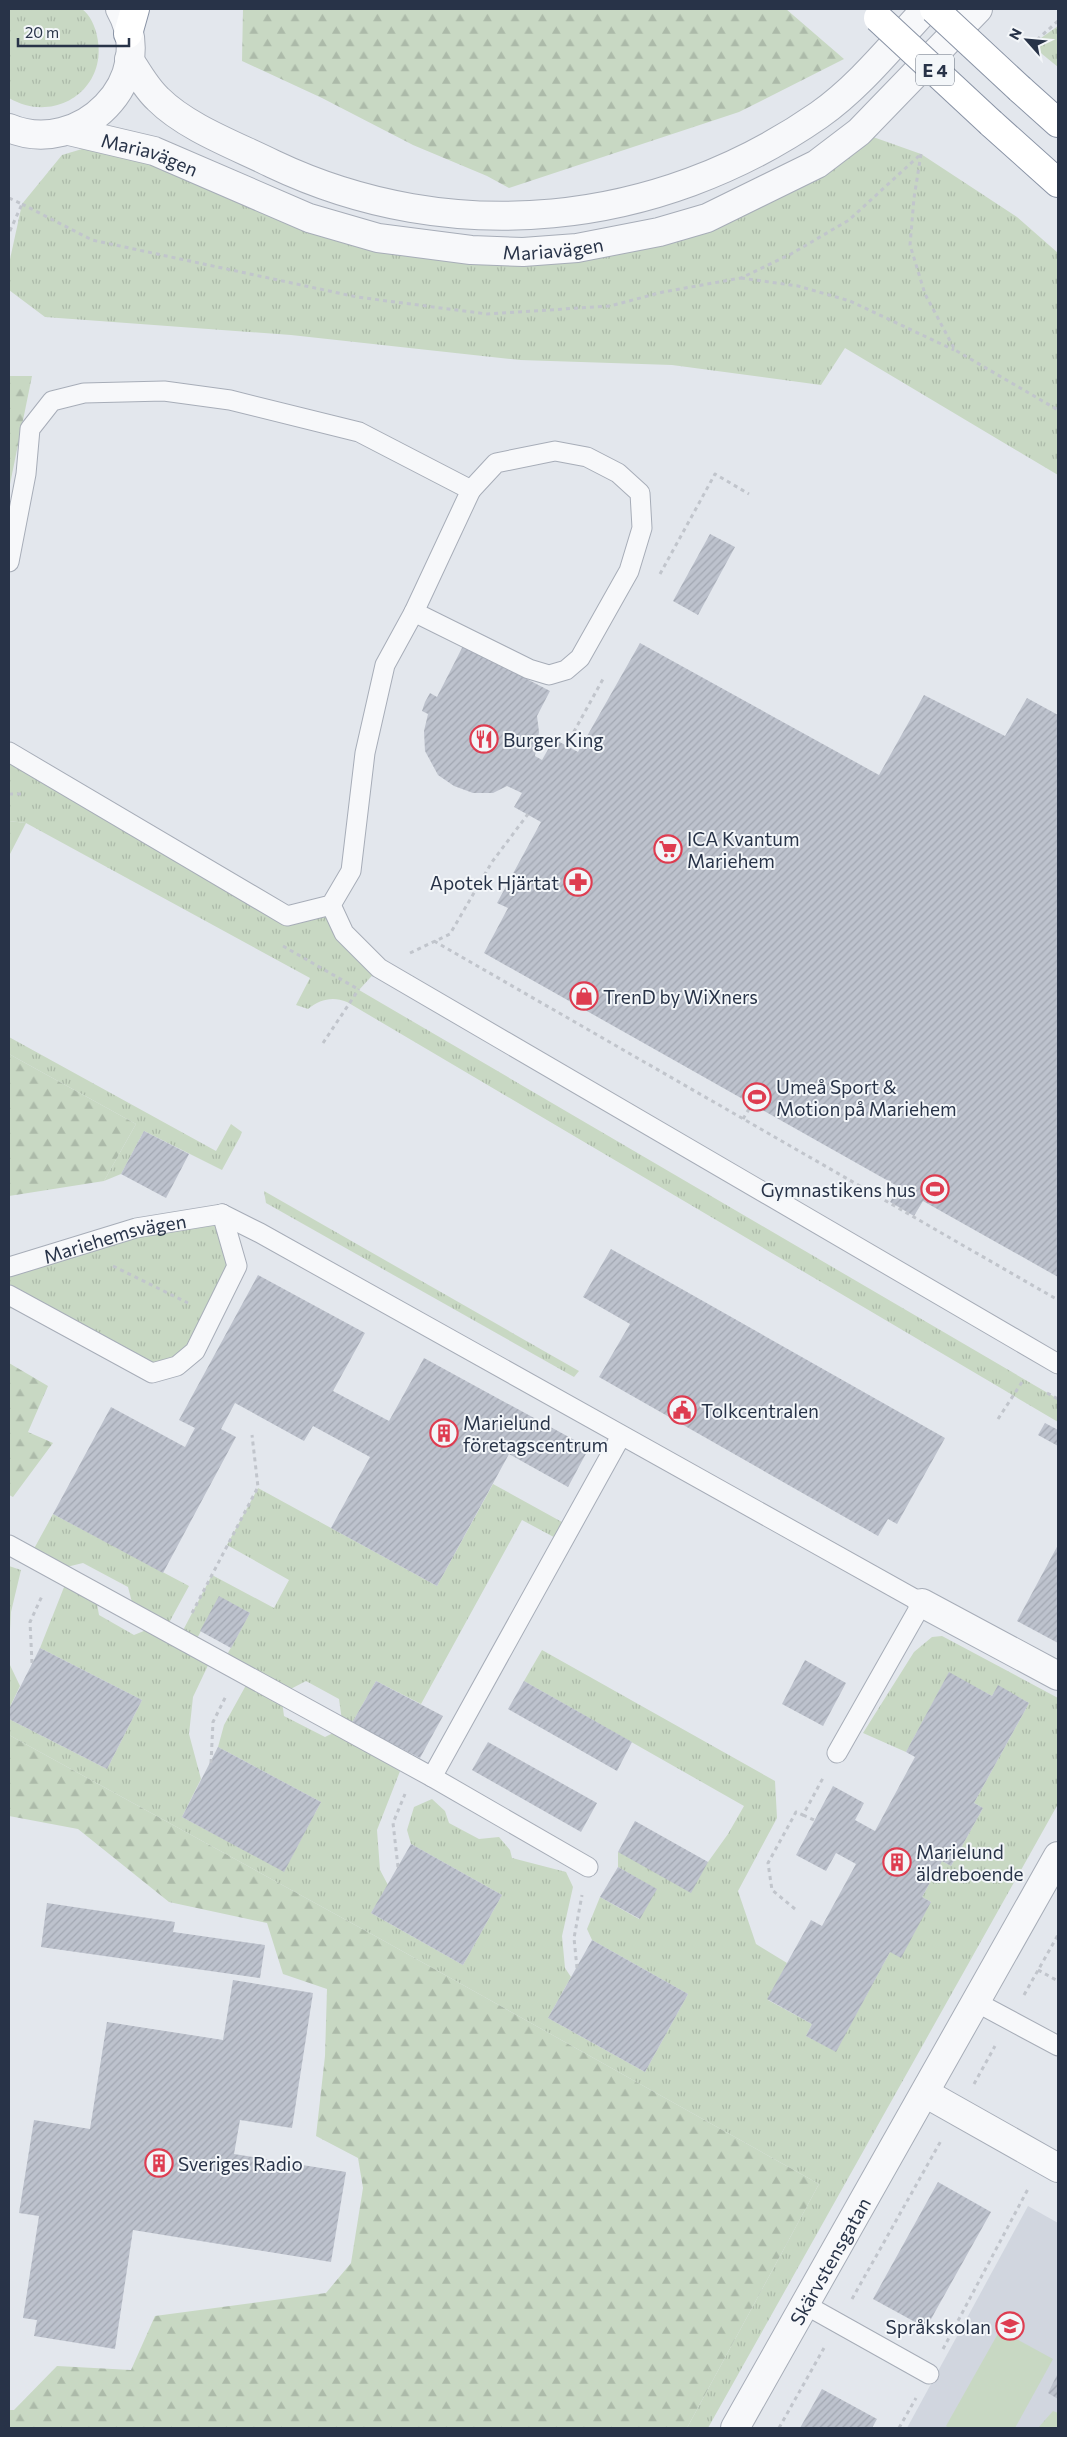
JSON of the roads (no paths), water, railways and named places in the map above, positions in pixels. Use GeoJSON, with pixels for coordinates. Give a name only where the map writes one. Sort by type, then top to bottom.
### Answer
{"type":"FeatureCollection","features":[{"type":"Feature","properties":{"kind":"highway","name":"E 4"},"geometry":{"type":"LineString","coordinates":[[934,9],[1058,123]]}},
{"type":"Feature","properties":{"kind":"highway","name":"E 4"},"geometry":{"type":"LineString","coordinates":[[873,13],[991,123],[1058,182]]}},
{"type":"Feature","properties":{"kind":"street","name":"Mariavägen"},"geometry":{"type":"LineString","coordinates":[[128,28],[148,89],[160,101],[178,114],[213,135],[300,176],[345,193],[414,209],[454,215],[526,216],[608,206],[656,194],[696,181],[735,164],[820,114],[863,77],[926,9]]}},
{"type":"Feature","properties":{"kind":"street","name":"Mariavägen"},"geometry":{"type":"LineString","coordinates":[[69,131],[154,151],[309,218],[378,238],[471,250],[524,252],[577,248],[659,232],[707,218],[818,164],[859,132],[978,9]]}},
{"type":"Feature","properties":{"kind":"street"},"geometry":{"type":"LineString","coordinates":[[13,136],[69,131],[88,122],[103,110],[115,95],[124,78],[128,28]]}},
{"type":"Feature","properties":{"kind":"street"},"geometry":{"type":"LineString","coordinates":[[922,1603],[1058,1676]]}},
{"type":"Feature","properties":{"kind":"street","name":"Skärvstensgatan"},"geometry":{"type":"LineString","coordinates":[[735,2428],[1058,1856]]}},
{"type":"Feature","properties":{"kind":"street"},"geometry":{"type":"LineString","coordinates":[[925,2092],[1058,2168]]}},
{"type":"Feature","properties":{"kind":"lane"},"geometry":{"type":"LineString","coordinates":[[9,562],[26,474],[30,429],[52,401],[84,393],[164,391],[230,400],[359,432],[472,490]]}},
{"type":"Feature","properties":{"kind":"lane"},"geometry":{"type":"LineString","coordinates":[[9,752],[287,916],[331,905],[351,870],[365,753],[385,665],[414,612],[472,490],[496,463],[555,451],[587,457],[618,473],[640,493],[642,528],[629,571],[580,658],[566,670],[550,675],[529,669],[414,612]]}},
{"type":"Feature","properties":{"kind":"lane"},"geometry":{"type":"LineString","coordinates":[[331,905],[344,933],[379,968],[1058,1364]]}},
{"type":"Feature","properties":{"kind":"lane"},"geometry":{"type":"LineString","coordinates":[[9,1296],[152,1373],[177,1366],[195,1351],[237,1266],[222,1214]]}},
{"type":"Feature","properties":{"kind":"lane"},"geometry":{"type":"LineString","coordinates":[[222,1214],[260,1233],[922,1603],[837,1753]]}},
{"type":"Feature","properties":{"kind":"lane","name":"Mariehemsvägen"},"geometry":{"type":"LineString","coordinates":[[9,1267],[76,1248],[136,1228],[222,1214]]}},
{"type":"Feature","properties":{"kind":"lane"},"geometry":{"type":"LineString","coordinates":[[432,1777],[621,1436]]}},
{"type":"Feature","properties":{"kind":"lane"},"geometry":{"type":"LineString","coordinates":[[9,1545],[432,1777],[588,1867]]}},
{"type":"Feature","properties":{"kind":"lane"},"geometry":{"type":"LineString","coordinates":[[976,2002],[1058,2046]]}},
{"type":"Feature","properties":{"kind":"lane"},"geometry":{"type":"LineString","coordinates":[[804,2304],[929,2374]]}},
{"type":"Feature","properties":{"kind":"place","name":"Burger King"},"geometry":{"type":"Point","coordinates":[484,739]}},
{"type":"Feature","properties":{"kind":"place","name":"ICA Kvantum Mariehem"},"geometry":{"type":"Point","coordinates":[668,849]}},
{"type":"Feature","properties":{"kind":"place","name":"Apotek Hjärtat"},"geometry":{"type":"Point","coordinates":[578,882]}},
{"type":"Feature","properties":{"kind":"place","name":"TrenD by WiXners"},"geometry":{"type":"Point","coordinates":[584,996]}},
{"type":"Feature","properties":{"kind":"place","name":"Umeå Sport & Motion på Mariehem"},"geometry":{"type":"Point","coordinates":[757,1097]}},
{"type":"Feature","properties":{"kind":"place","name":"Gymnastikens hus"},"geometry":{"type":"Point","coordinates":[935,1189]}},
{"type":"Feature","properties":{"kind":"place","name":"Tolkcentralen"},"geometry":{"type":"Point","coordinates":[682,1410]}},
{"type":"Feature","properties":{"kind":"place","name":"Marielund företagscentrum"},"geometry":{"type":"Point","coordinates":[444,1433]}},
{"type":"Feature","properties":{"kind":"place","name":"Marielund äldreboende"},"geometry":{"type":"Point","coordinates":[897,1862]}},
{"type":"Feature","properties":{"kind":"place","name":"Sveriges Radio"},"geometry":{"type":"Point","coordinates":[159,2163]}},
{"type":"Feature","properties":{"kind":"place","name":"Språkskolan"},"geometry":{"type":"Point","coordinates":[1010,2326]}}]}
